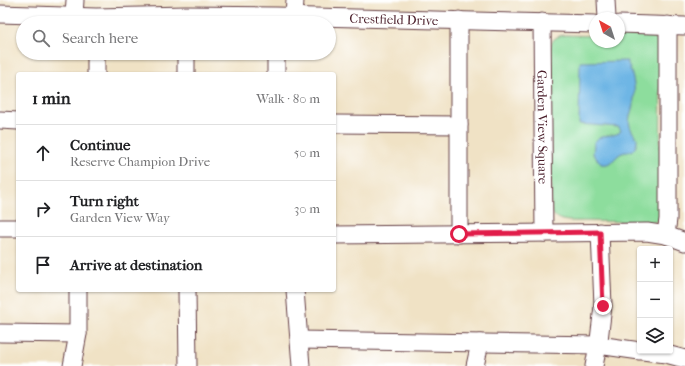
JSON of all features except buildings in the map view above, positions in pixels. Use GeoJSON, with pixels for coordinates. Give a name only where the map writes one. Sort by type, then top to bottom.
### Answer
{"type":"FeatureCollection","features":[{"type":"Feature","properties":{"kind":"street"},"geometry":{"type":"LineString","coordinates":[[606,0],[607,12]]}},
{"type":"Feature","properties":{"kind":"street","name":"Crestfield Drive"},"geometry":{"type":"LineString","coordinates":[[0,14],[75,8],[89,16]]}},
{"type":"Feature","properties":{"kind":"street","name":"Crestfield Drive"},"geometry":{"type":"LineString","coordinates":[[282,16],[294,8],[459,20],[589,24]]}},
{"type":"Feature","properties":{"kind":"street","name":"Crestfield Drive"},"geometry":{"type":"LineString","coordinates":[[147,16],[186,13],[225,16]]}},
{"type":"Feature","properties":{"kind":"street"},"geometry":{"type":"LineString","coordinates":[[459,20],[459,234]]}},
{"type":"Feature","properties":{"kind":"street","name":"Garden View Square"},"geometry":{"type":"LineString","coordinates":[[542,22],[544,233]]}},
{"type":"Feature","properties":{"kind":"street"},"geometry":{"type":"LineString","coordinates":[[625,24],[685,26]]}},
{"type":"Feature","properties":{"kind":"street"},"geometry":{"type":"LineString","coordinates":[[666,235],[668,219],[668,25]]}},
{"type":"Feature","properties":{"kind":"street"},"geometry":{"type":"LineString","coordinates":[[96,60],[96,72]]}},
{"type":"Feature","properties":{"kind":"street"},"geometry":{"type":"LineString","coordinates":[[186,60],[186,72]]}},
{"type":"Feature","properties":{"kind":"street"},"geometry":{"type":"LineString","coordinates":[[276,60],[276,72]]}},
{"type":"Feature","properties":{"kind":"street"},"geometry":{"type":"LineString","coordinates":[[0,120],[16,121]]}},
{"type":"Feature","properties":{"kind":"street"},"geometry":{"type":"LineString","coordinates":[[336,124],[459,126]]}},
{"type":"Feature","properties":{"kind":"street"},"geometry":{"type":"LineString","coordinates":[[0,228],[16,228]]}},
{"type":"Feature","properties":{"kind":"street"},"geometry":{"type":"LineString","coordinates":[[594,366],[603,306],[600,232]]}},
{"type":"Feature","properties":{"kind":"street"},"geometry":{"type":"LineString","coordinates":[[336,235],[647,232],[666,235],[685,242]]}},
{"type":"Feature","properties":{"kind":"street"},"geometry":{"type":"LineString","coordinates":[[72,366],[78,334],[78,292]]}},
{"type":"Feature","properties":{"kind":"street"},"geometry":{"type":"LineString","coordinates":[[188,292],[188,366]]}},
{"type":"Feature","properties":{"kind":"street"},"geometry":{"type":"LineString","coordinates":[[295,292],[301,366]]}},
{"type":"Feature","properties":{"kind":"street"},"geometry":{"type":"LineString","coordinates":[[0,333],[78,334]]}},
{"type":"Feature","properties":{"kind":"street"},"geometry":{"type":"LineString","coordinates":[[300,340],[598,345],[637,350]]}},
{"type":"Feature","properties":{"kind":"street"},"geometry":{"type":"LineString","coordinates":[[476,366],[480,343]]}},
{"type":"Feature","properties":{"kind":"street"},"geometry":{"type":"LineString","coordinates":[[666,354],[685,359]]}},
{"type":"Feature","properties":{"kind":"green space"},"geometry":{"type":"Polygon","coordinates":[[[643,35],[658,41],[661,46],[660,218],[656,222],[569,221],[558,219],[551,211],[550,48],[555,38],[559,36],[589,36],[589,48],[625,48],[625,36],[643,35]]]}},
{"type":"Feature","properties":{"kind":"water"},"geometry":{"type":"Polygon","coordinates":[[[627,61],[634,84],[634,99],[629,123],[637,138],[636,145],[633,150],[620,154],[610,163],[601,164],[593,154],[594,142],[602,137],[615,135],[621,131],[619,127],[579,124],[580,62],[627,61]]]}},
{"type":"Feature","properties":{"kind":"route"},"geometry":{"type":"LineString","coordinates":[[459,234],[600,232],[603,306]]}}]}
